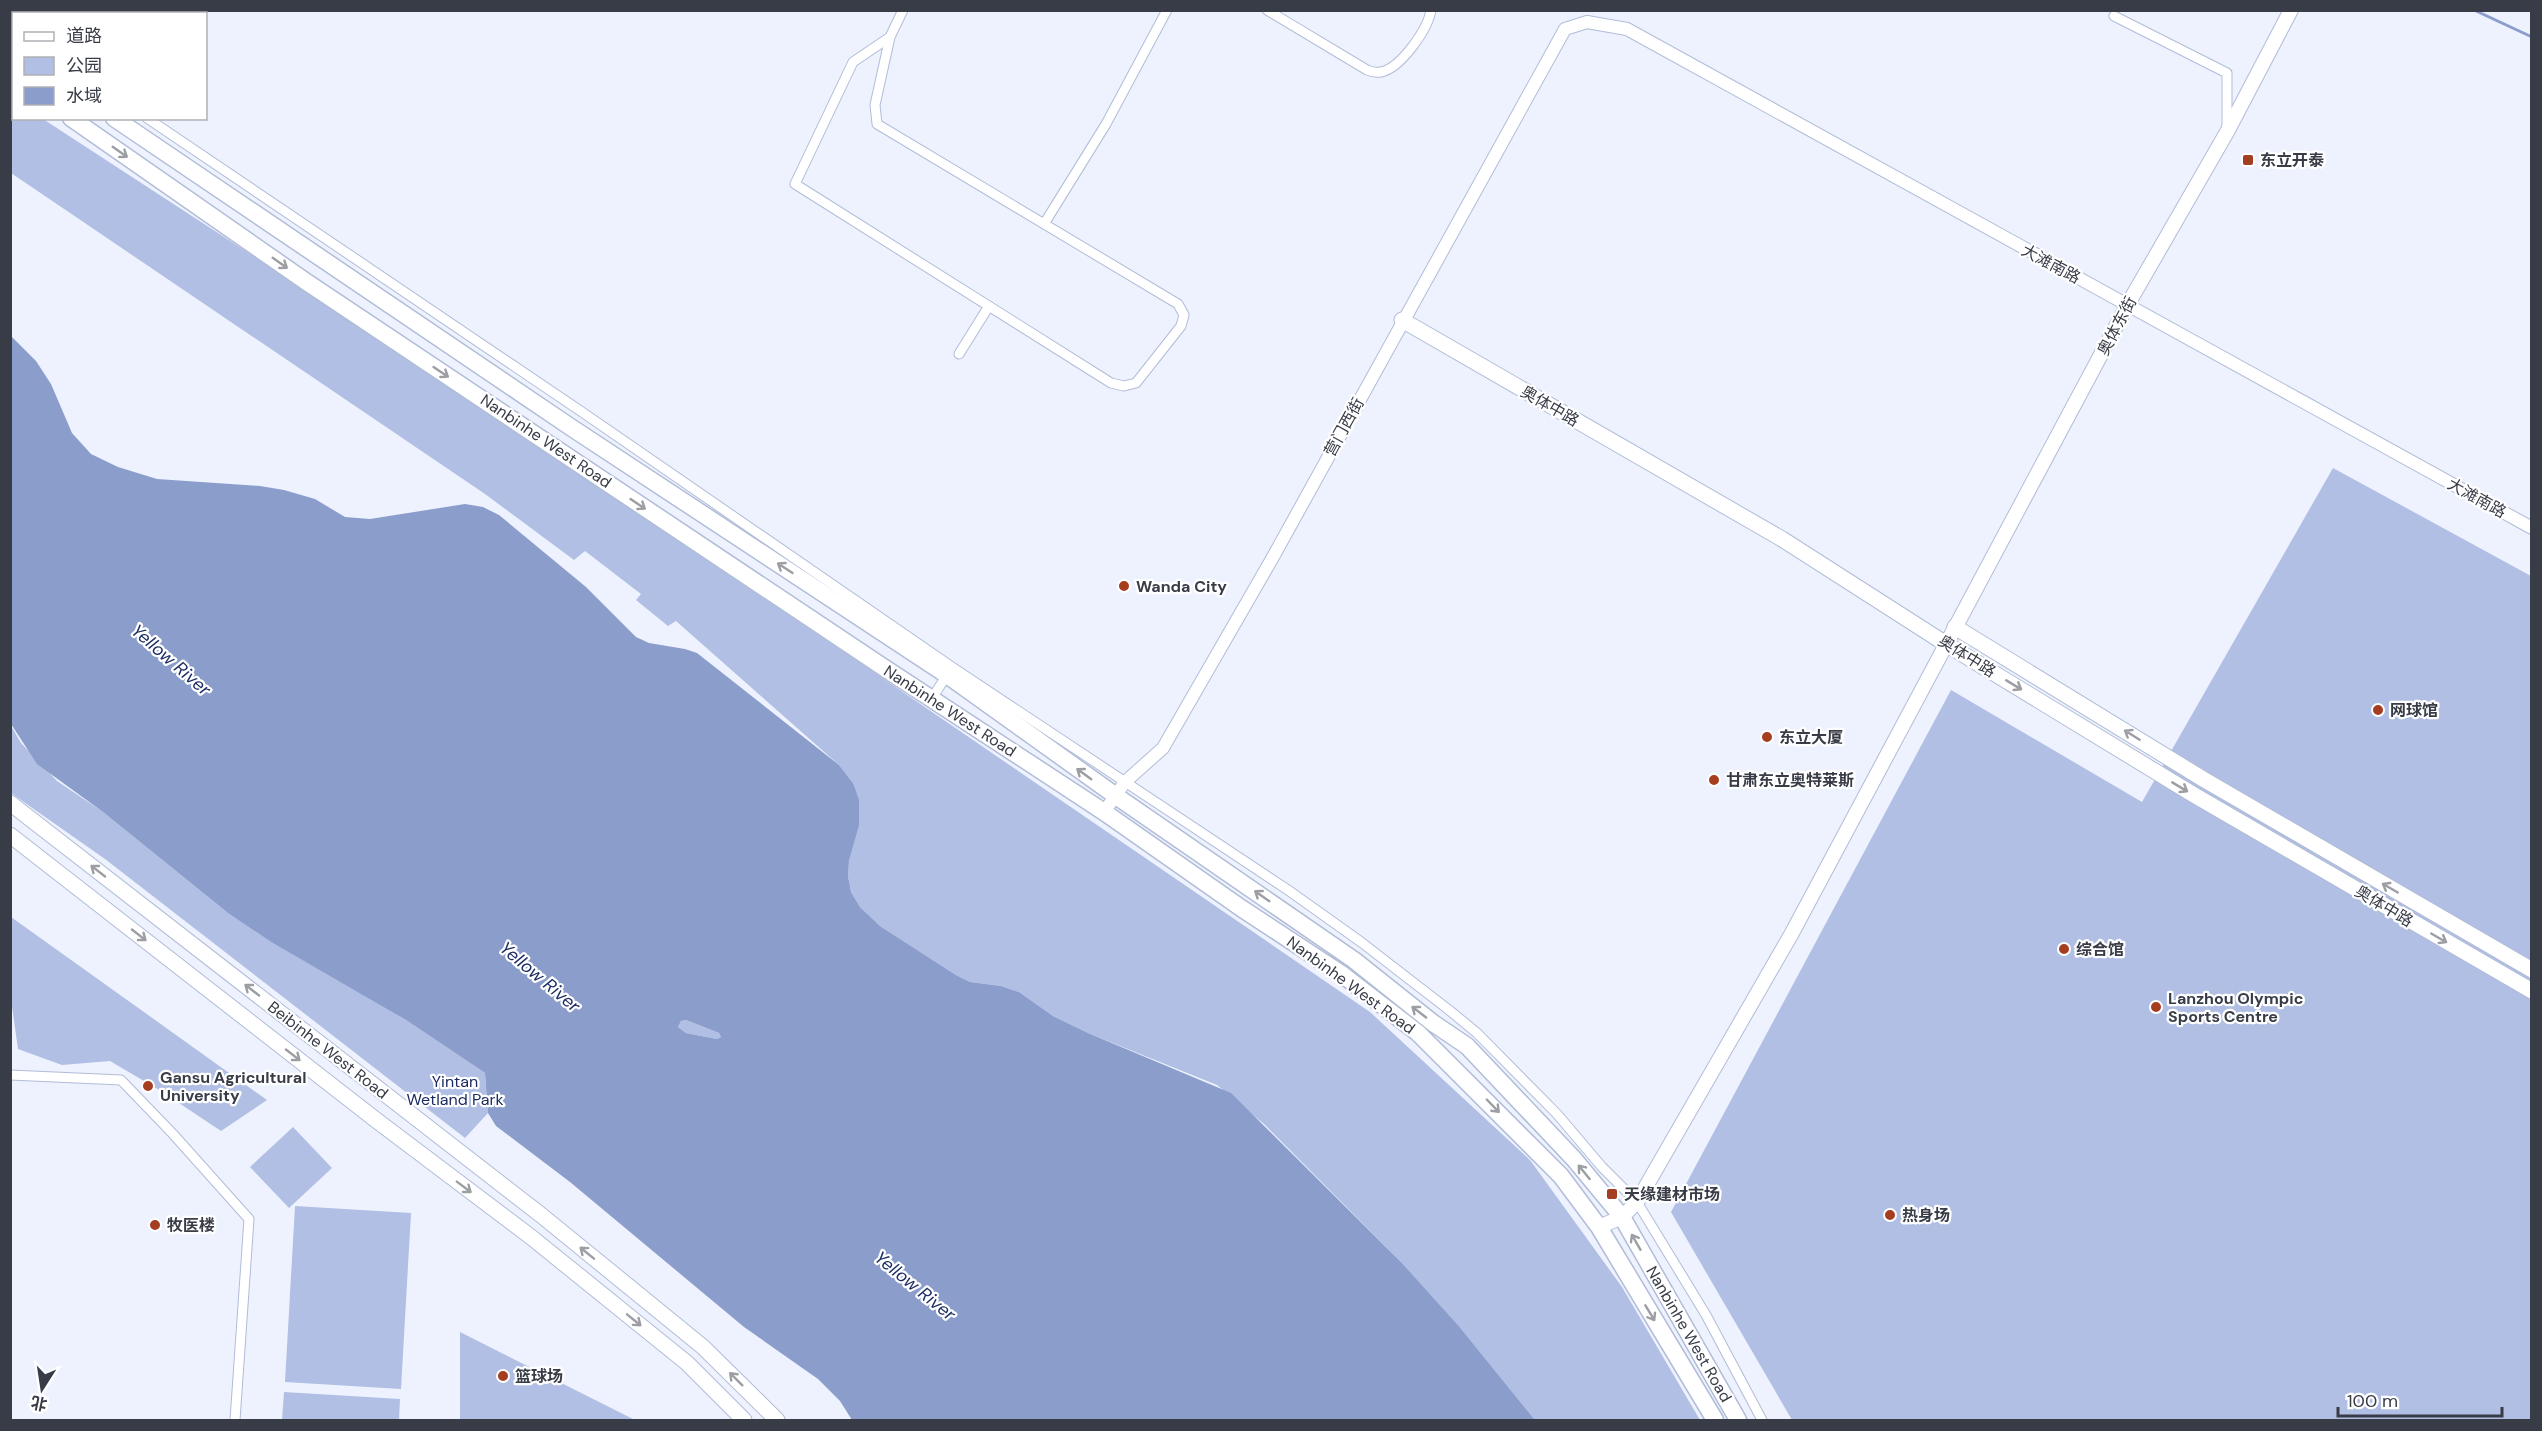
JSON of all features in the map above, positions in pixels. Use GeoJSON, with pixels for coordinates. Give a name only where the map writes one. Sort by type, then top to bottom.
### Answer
{"type":"FeatureCollection","features":[{"type":"Feature","properties":{"kind":"highway","name":"Nanbinhe West Road"},"geometry":{"type":"LineString","coordinates":[[74,120],[315,287],[1104,812],[1240,908],[1343,975],[1418,1033],[1561,1176],[1599,1227],[1715,1420]]}},
{"type":"Feature","properties":{"kind":"highway","name":"Nanbinhe West Road"},"geometry":{"type":"LineString","coordinates":[[117,120],[572,428],[950,671],[1120,789],[1354,960],[1433,1023],[1467,1046],[1574,1159],[1622,1217],[1738,1420]]}},
{"type":"Feature","properties":{"kind":"main road","name":"奥体东街"},"geometry":{"type":"LineString","coordinates":[[1599,1227],[1622,1217],[1638,1202],[1792,933],[2128,304],[2227,132],[2291,10]]}},
{"type":"Feature","properties":{"kind":"main road","name":"奥体中路"},"geometry":{"type":"LineString","coordinates":[[1402,320],[1782,539],[1946,644],[2194,795],[2532,992]]}},
{"type":"Feature","properties":{"kind":"main road","name":"奥体中路"},"geometry":{"type":"LineString","coordinates":[[1955,627],[2203,779],[2532,970]]}},
{"type":"Feature","properties":{"kind":"main road","name":"Beibinhe West Road"},"geometry":{"type":"LineString","coordinates":[[10,803],[541,1215],[703,1347],[777,1420]]}},
{"type":"Feature","properties":{"kind":"main road","name":"Beibinhe West Road"},"geometry":{"type":"LineString","coordinates":[[10,835],[430,1162],[531,1237],[687,1363],[744,1420]]}},
{"type":"Feature","properties":{"kind":"main road"},"geometry":{"type":"LineString","coordinates":[[430,1162],[447,1142]]}},
{"type":"Feature","properties":{"kind":"street"},"geometry":{"type":"LineString","coordinates":[[890,38],[853,62],[795,184],[1111,383],[1124,386],[1136,383],[1181,326],[1184,315],[1178,304],[877,124],[875,105],[890,38],[903,10]]}},
{"type":"Feature","properties":{"kind":"street"},"geometry":{"type":"LineString","coordinates":[[1044,224],[1106,124],[1167,10]]}},
{"type":"Feature","properties":{"kind":"street"},"geometry":{"type":"LineString","coordinates":[[1267,10],[1374,72],[1388,70],[1420,38],[1430,21],[1431,10]]}},
{"type":"Feature","properties":{"kind":"street"},"geometry":{"type":"LineString","coordinates":[[2114,16],[2227,73],[2227,132]]}},
{"type":"Feature","properties":{"kind":"street","name":"大滩南路"},"geometry":{"type":"LineString","coordinates":[[1566,29],[1587,22],[1627,29],[2532,528]]}},
{"type":"Feature","properties":{"kind":"street","name":"营门西街"},"geometry":{"type":"LineString","coordinates":[[1104,812],[1120,789],[1163,748],[1273,557],[1402,320],[1566,29]]}},
{"type":"Feature","properties":{"kind":"street","name":"Nanbinhe West Road"},"geometry":{"type":"LineString","coordinates":[[150,120],[582,412],[950,671]]}},
{"type":"Feature","properties":{"kind":"street"},"geometry":{"type":"LineString","coordinates":[[958,354],[989,306]]}},
{"type":"Feature","properties":{"kind":"street"},"geometry":{"type":"LineString","coordinates":[[932,698],[950,671]]}},
{"type":"Feature","properties":{"kind":"street","name":"Nanbinhe West Road"},"geometry":{"type":"LineString","coordinates":[[1120,789],[1325,916],[1477,1033],[1541,1098],[1602,1167],[1638,1202],[1706,1315],[1762,1420]]}},
{"type":"Feature","properties":{"kind":"street"},"geometry":{"type":"LineString","coordinates":[[10,1075],[121,1080],[249,1219],[235,1420]]}},
{"type":"Feature","properties":{"kind":"green space"},"geometry":{"type":"Polygon","coordinates":[[[10,98],[12,99],[12,120],[45,120],[525,433],[1370,1012],[1530,1160],[1622,1287],[1700,1420],[1535,1420],[1458,1325],[1402,1263],[1264,1124],[1217,1085],[1088,1033],[1053,1016],[1019,992],[1001,986],[970,982],[880,926],[860,907],[851,892],[848,876],[849,861],[859,826],[853,783],[839,765],[676,621],[668,626],[636,600],[641,594],[585,551],[574,560],[485,494],[11,173],[10,98]]]}},
{"type":"Feature","properties":{"kind":"green space","name":"Lanzhou Olympic Sports Centre"},"geometry":{"type":"Polygon","coordinates":[[[2333,468],[2531,576],[2531,1420],[1792,1420],[1671,1212],[1951,690],[2142,802],[2333,468]]]}},
{"type":"Feature","properties":{"kind":"green space","name":"Yintan Wetland Park"},"geometry":{"type":"Polygon","coordinates":[[[10,724],[21,743],[57,781],[103,812],[228,913],[406,1020],[485,1073],[488,1113],[465,1138],[105,859],[11,793],[10,724]]]}},
{"type":"Feature","properties":{"kind":"green space"},"geometry":{"type":"Polygon","coordinates":[[[10,917],[267,1100],[221,1131],[161,1091],[110,1061],[62,1065],[18,1049],[11,999],[10,917]]]}},
{"type":"Feature","properties":{"kind":"green space"},"geometry":{"type":"Polygon","coordinates":[[[686,1020],[719,1033],[721,1037],[717,1039],[686,1033],[678,1027],[681,1021],[686,1020]]]}},
{"type":"Feature","properties":{"kind":"green space"},"geometry":{"type":"Polygon","coordinates":[[[293,1127],[332,1168],[289,1208],[250,1167],[293,1127]]]}},
{"type":"Feature","properties":{"kind":"green space"},"geometry":{"type":"Polygon","coordinates":[[[295,1206],[411,1213],[401,1389],[285,1382],[295,1206]]]}},
{"type":"Feature","properties":{"kind":"green space","name":"篮球场"},"geometry":{"type":"Polygon","coordinates":[[[460,1332],[635,1420],[460,1420],[460,1332]]]}},
{"type":"Feature","properties":{"kind":"green space"},"geometry":{"type":"Polygon","coordinates":[[[284,1392],[400,1399],[399,1420],[282,1420],[284,1392]]]}},
{"type":"Feature","properties":{"kind":"water","name":"Yellow River"},"geometry":{"type":"Polygon","coordinates":[[[10,335],[36,361],[51,384],[72,433],[91,454],[118,467],[157,479],[260,486],[284,490],[315,499],[345,517],[370,519],[465,504],[483,507],[499,515],[586,587],[636,637],[649,643],[697,653],[839,765],[853,783],[859,800],[859,826],[849,861],[848,876],[851,892],[860,907],[880,926],[970,982],[1001,986],[1019,992],[1053,1016],[1088,1033],[1231,1093],[1402,1263],[1458,1325],[1535,1420],[852,1420],[840,1401],[818,1379],[744,1327],[570,1182],[496,1126],[488,1113],[485,1073],[406,1020],[273,943],[228,913],[103,812],[37,764],[11,724],[10,335]],[[686,1020],[681,1021],[678,1027],[686,1033],[717,1039],[721,1037],[719,1033],[686,1020]]]}},
{"type":"Feature","properties":{"kind":"waterway"},"geometry":{"type":"LineString","coordinates":[[2474,10],[2532,37]]}},
{"type":"Feature","properties":{"kind":"place","name":"东立开泰"},"geometry":{"type":"Point","coordinates":[2248,160]}},
{"type":"Feature","properties":{"kind":"place","name":"Wanda City"},"geometry":{"type":"Point","coordinates":[1124,586]}},
{"type":"Feature","properties":{"kind":"place","name":"网球馆"},"geometry":{"type":"Point","coordinates":[2378,710]}},
{"type":"Feature","properties":{"kind":"place","name":"东立大厦"},"geometry":{"type":"Point","coordinates":[1767,737]}},
{"type":"Feature","properties":{"kind":"place","name":"甘肃东立奥特莱斯"},"geometry":{"type":"Point","coordinates":[1714,780]}},
{"type":"Feature","properties":{"kind":"place","name":"综合馆"},"geometry":{"type":"Point","coordinates":[2064,949]}},
{"type":"Feature","properties":{"kind":"place","name":"Lanzhou Olympic Sports Centre"},"geometry":{"type":"Point","coordinates":[2156,1007]}},
{"type":"Feature","properties":{"kind":"place","name":"Gansu Agricultural University"},"geometry":{"type":"Point","coordinates":[148,1086]}},
{"type":"Feature","properties":{"kind":"place","name":"天缘建材市场"},"geometry":{"type":"Point","coordinates":[1612,1194]}},
{"type":"Feature","properties":{"kind":"place","name":"热身场"},"geometry":{"type":"Point","coordinates":[1890,1215]}},
{"type":"Feature","properties":{"kind":"place","name":"牧医楼"},"geometry":{"type":"Point","coordinates":[155,1225]}},
{"type":"Feature","properties":{"kind":"place","name":"篮球场"},"geometry":{"type":"Point","coordinates":[503,1376]}}]}
